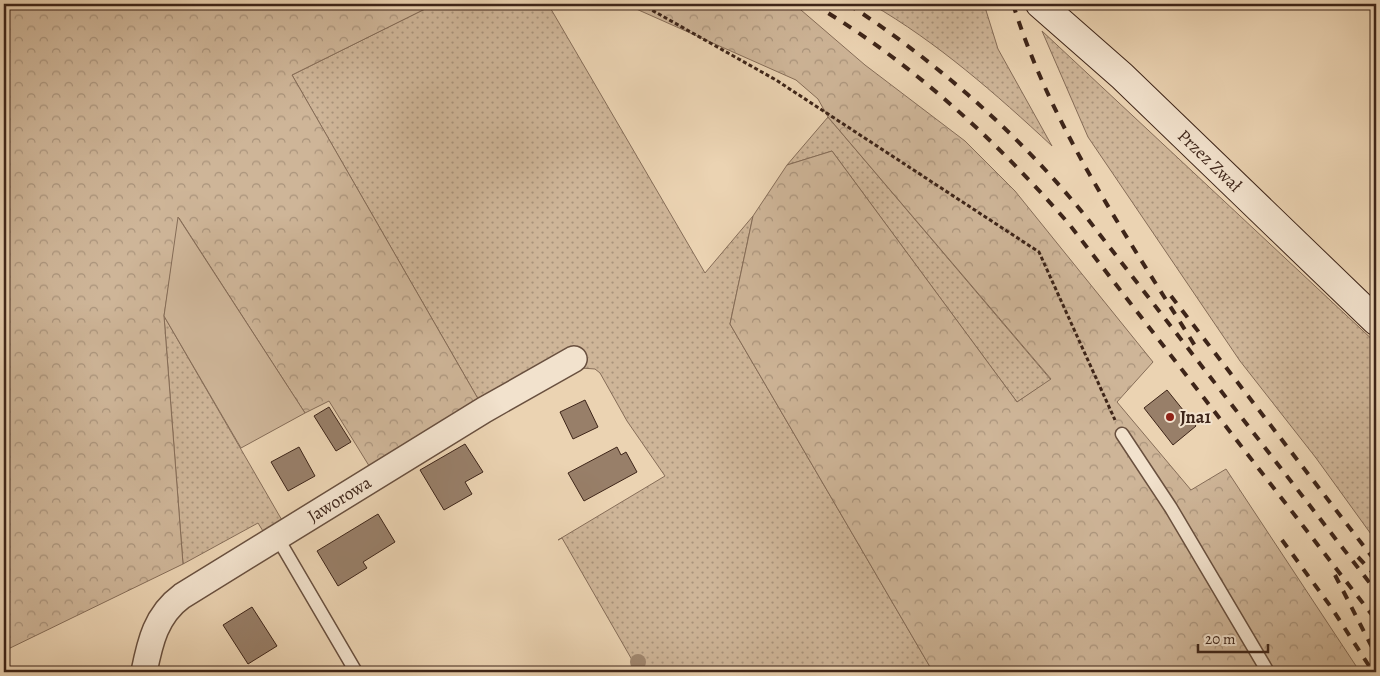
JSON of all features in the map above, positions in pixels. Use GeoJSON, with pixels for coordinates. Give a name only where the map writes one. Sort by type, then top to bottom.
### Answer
{"type":"FeatureCollection","features":[{"type":"Feature","properties":{"kind":"street","name":"Przez Zwał"},"geometry":{"type":"LineString","coordinates":[[1040,4],[1122,76],[1376,321]]}},
{"type":"Feature","properties":{"kind":"street","name":"Jaworowa"},"geometry":{"type":"LineString","coordinates":[[144,672],[155,629],[162,614],[170,605],[484,410],[574,359]]}},
{"type":"Feature","properties":{"kind":"lane"},"geometry":{"type":"LineString","coordinates":[[1122,434],[1171,508],[1268,672]]}},
{"type":"Feature","properties":{"kind":"lane"},"geometry":{"type":"LineString","coordinates":[[277,538],[356,672]]}},
{"type":"Feature","properties":{"kind":"path"},"geometry":{"type":"LineString","coordinates":[[641,4],[776,80],[1039,252],[1122,434]]}},
{"type":"Feature","properties":{"kind":"green space"},"geometry":{"type":"Polygon","coordinates":[[[4,4],[435,4],[292,75],[481,404],[371,469],[329,401],[305,413],[179,218],[164,316],[183,564],[4,651],[4,4]]]}},
{"type":"Feature","properties":{"kind":"green space"},"geometry":{"type":"Polygon","coordinates":[[[435,4],[548,4],[705,273],[753,216],[730,324],[933,672],[639,672],[562,538],[558,540],[665,476],[627,421],[600,373],[595,369],[581,368],[481,404],[292,75],[435,4]]]}},
{"type":"Feature","properties":{"kind":"green space"},"geometry":{"type":"Polygon","coordinates":[[[625,4],[794,4],[865,65],[965,141],[1015,191],[1153,362],[1117,402],[1191,490],[1226,469],[1360,672],[933,672],[730,324],[753,216],[787,165],[832,151],[1017,402],[1051,379],[828,117],[818,99],[796,80],[625,4]]]}},
{"type":"Feature","properties":{"kind":"green space"},"geometry":{"type":"Polygon","coordinates":[[[871,4],[984,4],[998,49],[1052,146],[943,52],[871,4]]]}},
{"type":"Feature","properties":{"kind":"green space"},"geometry":{"type":"Polygon","coordinates":[[[1042,31],[1376,343],[1376,541],[1316,458],[1240,361],[1088,137],[1042,31]]]}},
{"type":"Feature","properties":{"kind":"green space"},"geometry":{"type":"Polygon","coordinates":[[[828,117],[1051,380],[1017,402],[832,151],[787,165],[828,117]]]}},
{"type":"Feature","properties":{"kind":"green space"},"geometry":{"type":"Polygon","coordinates":[[[178,217],[305,413],[241,448],[164,316],[178,217]]]}},
{"type":"Feature","properties":{"kind":"green space"},"geometry":{"type":"Polygon","coordinates":[[[164,316],[283,522],[266,536],[258,523],[183,564],[164,316]]]}},
{"type":"Feature","properties":{"kind":"building","name":"Jna1"},"geometry":{"type":"Polygon","coordinates":[[[1167,390],[1196,426],[1173,445],[1144,408],[1167,390]]]}},
{"type":"Feature","properties":{"kind":"building"},"geometry":{"type":"Polygon","coordinates":[[[585,400],[598,427],[573,439],[560,412],[585,400]]]}},
{"type":"Feature","properties":{"kind":"building"},"geometry":{"type":"Polygon","coordinates":[[[329,407],[351,442],[336,451],[314,416],[329,407]]]}},
{"type":"Feature","properties":{"kind":"building"},"geometry":{"type":"Polygon","coordinates":[[[465,444],[483,472],[465,482],[472,494],[444,510],[420,470],[465,444]]]}},
{"type":"Feature","properties":{"kind":"building"},"geometry":{"type":"Polygon","coordinates":[[[299,447],[315,476],[288,491],[271,462],[299,447]]]}},
{"type":"Feature","properties":{"kind":"building"},"geometry":{"type":"Polygon","coordinates":[[[617,447],[621,455],[626,452],[637,472],[584,501],[568,473],[617,447]]]}},
{"type":"Feature","properties":{"kind":"building"},"geometry":{"type":"Polygon","coordinates":[[[378,514],[395,542],[363,562],[367,568],[338,586],[317,551],[378,514]]]}},
{"type":"Feature","properties":{"kind":"building"},"geometry":{"type":"Polygon","coordinates":[[[252,607],[277,646],[248,664],[223,625],[252,607]]]}},
{"type":"Feature","properties":{"kind":"railway"},"geometry":{"type":"LineString","coordinates":[[813,4],[884,50],[917,76],[981,132],[1041,192],[1069,224],[1376,620]]}},
{"type":"Feature","properties":{"kind":"railway"},"geometry":{"type":"LineString","coordinates":[[848,4],[945,75],[1005,129],[1061,187],[1376,591]]}},
{"type":"Feature","properties":{"kind":"railway"},"geometry":{"type":"LineString","coordinates":[[1013,4],[1029,50],[1048,95],[1070,139],[1119,224],[1197,349]]}},
{"type":"Feature","properties":{"kind":"railway"},"geometry":{"type":"LineString","coordinates":[[1171,296],[1376,562]]}},
{"type":"Feature","properties":{"kind":"railway"},"geometry":{"type":"LineString","coordinates":[[1282,540],[1331,607],[1373,672]]}},
{"type":"Feature","properties":{"kind":"railway"},"geometry":{"type":"LineString","coordinates":[[1358,557],[1376,576]]}},
{"type":"Feature","properties":{"kind":"railway"},"geometry":{"type":"LineString","coordinates":[[1335,575],[1376,655]]}},
{"type":"Feature","properties":{"kind":"place","name":"Jna1"},"geometry":{"type":"Point","coordinates":[1170,417]}}]}
